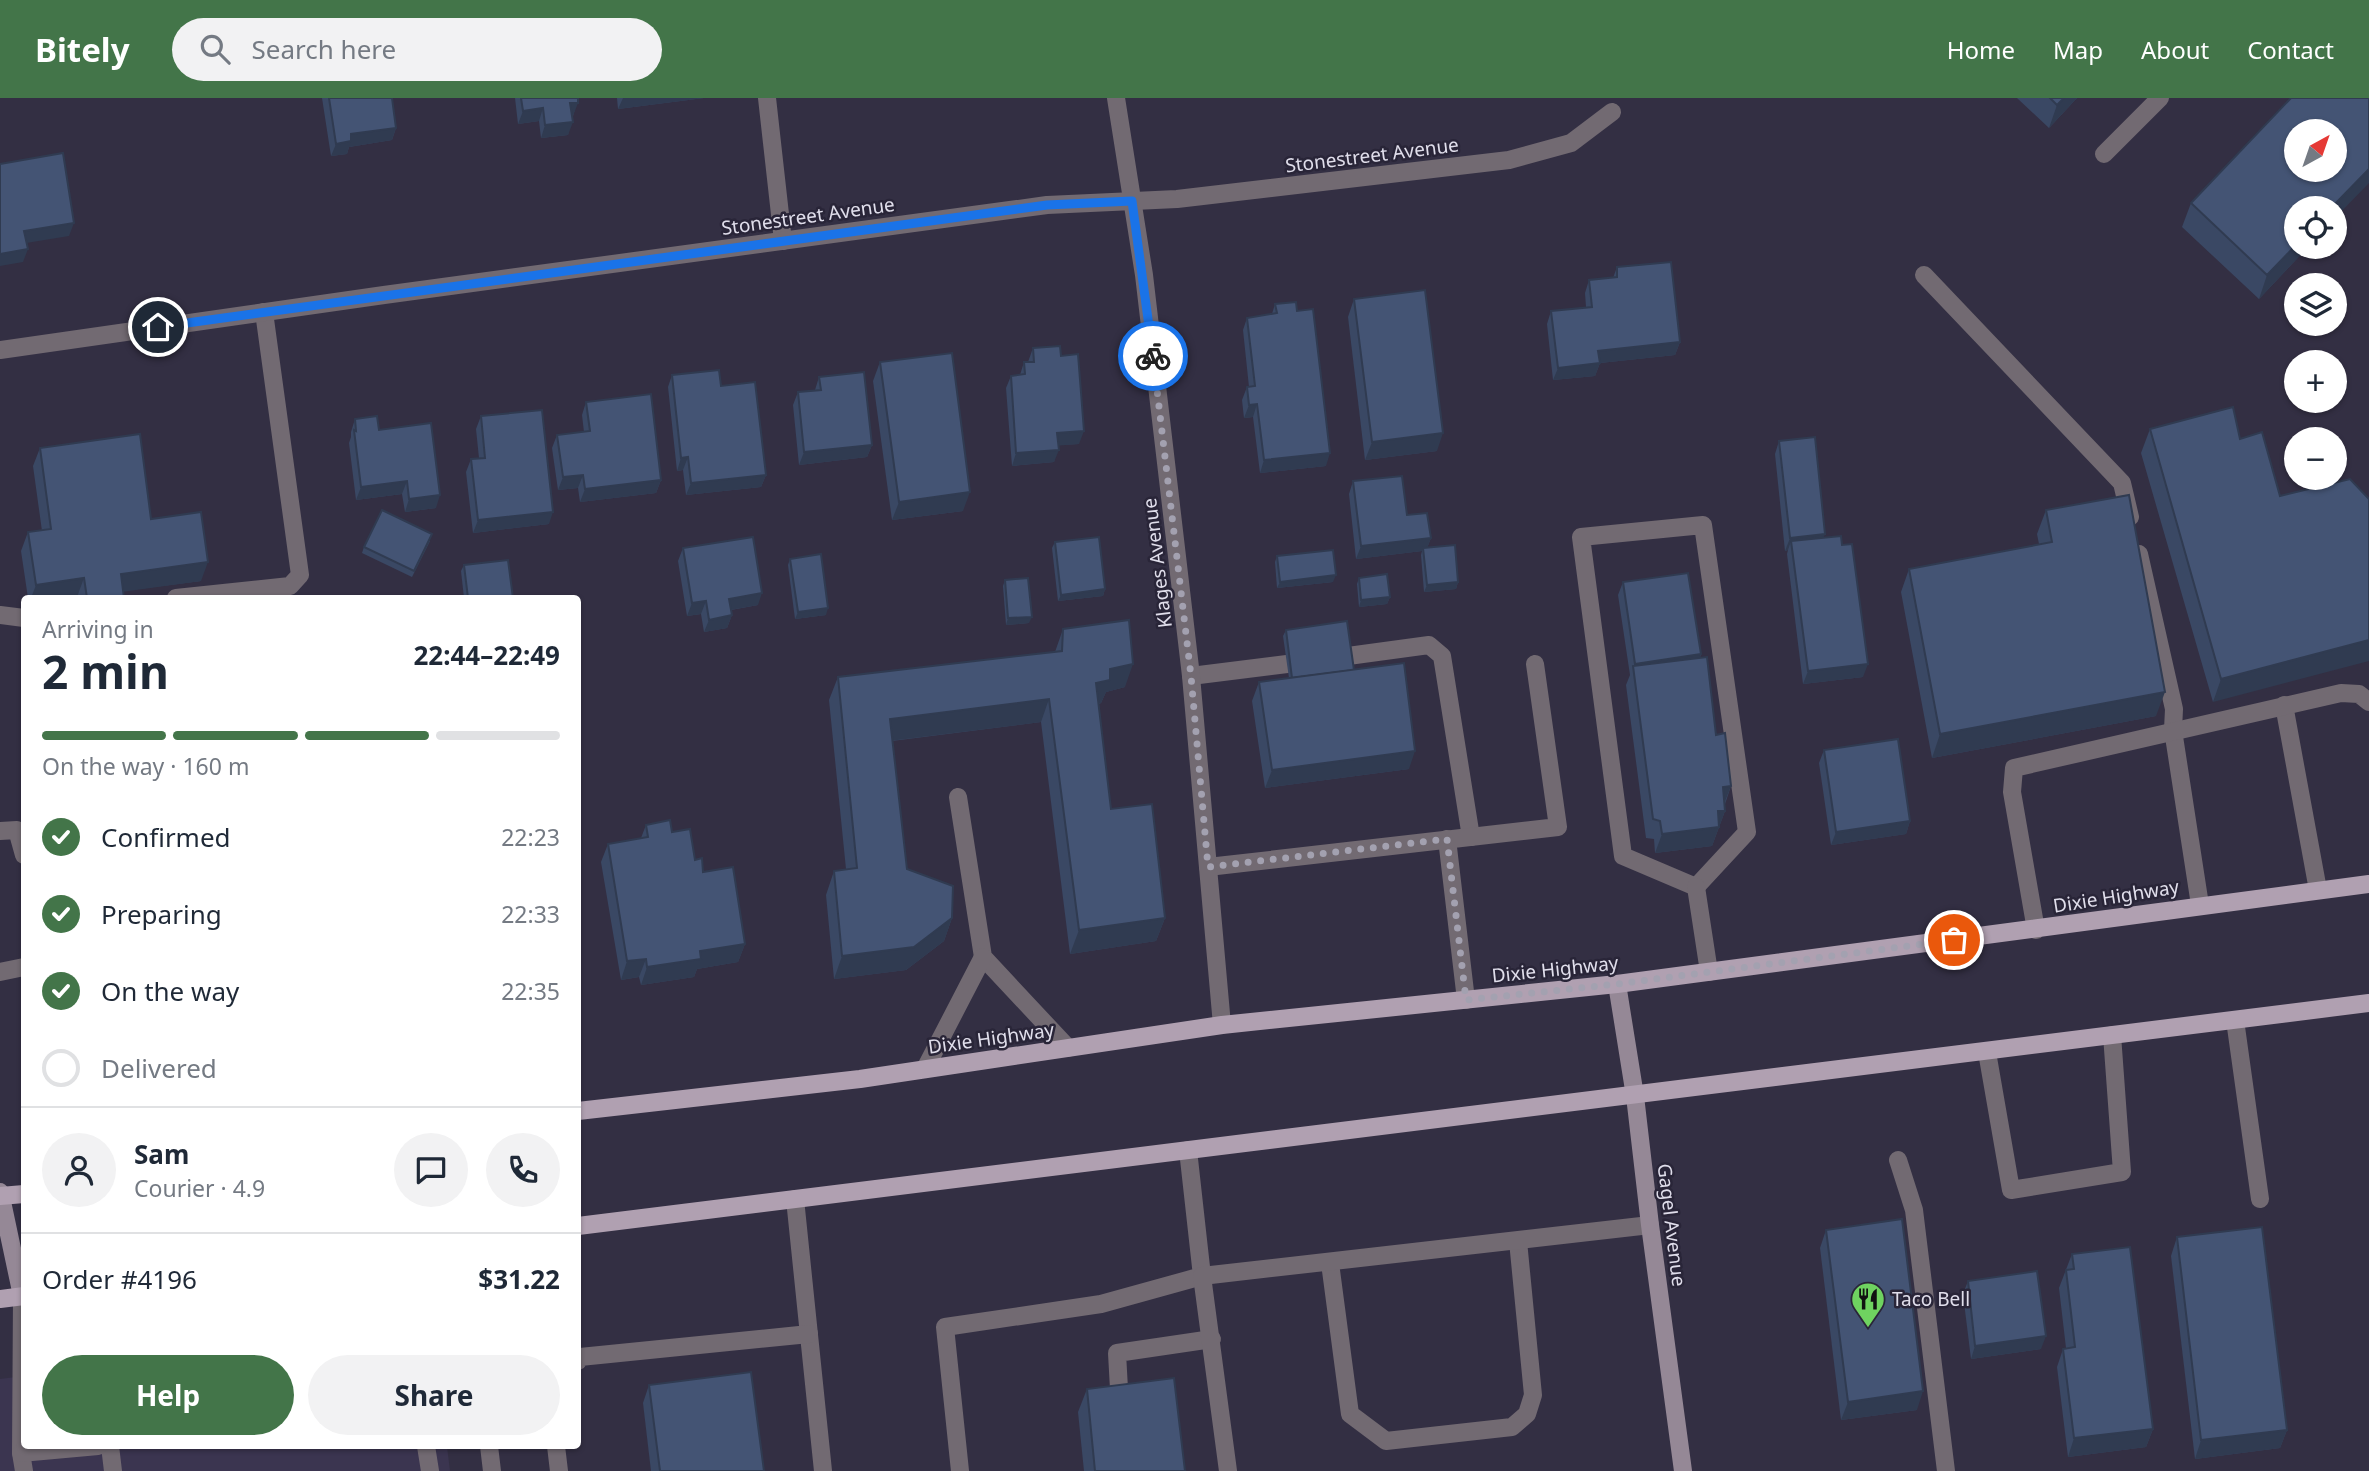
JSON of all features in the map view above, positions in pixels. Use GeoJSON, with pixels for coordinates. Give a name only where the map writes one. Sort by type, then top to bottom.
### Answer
{"type":"FeatureCollection","features":[{"type":"Feature","properties":{"kind":"main road","name":"Dixie Highway"},"geometry":{"type":"LineString","coordinates":[[581,1111],[860,1079],[1222,1025],[1617,984],[2369,884]]}},
{"type":"Feature","properties":{"kind":"main road"},"geometry":{"type":"LineString","coordinates":[[581,1226],[2369,1003]]}},
{"type":"Feature","properties":{"kind":"main road"},"geometry":{"type":"LineString","coordinates":[[1,1194],[21,1194]]}},
{"type":"Feature","properties":{"kind":"main road"},"geometry":{"type":"LineString","coordinates":[[0,1299],[21,1296]]}},
{"type":"Feature","properties":{"kind":"street"},"geometry":{"type":"LineString","coordinates":[[768,98],[783,241]]}},
{"type":"Feature","properties":{"kind":"street","name":"Klages Avenue"},"geometry":{"type":"LineString","coordinates":[[1116,98],[1144,275],[1191,676],[1222,1025]]}},
{"type":"Feature","properties":{"kind":"street"},"geometry":{"type":"LineString","coordinates":[[2104,154],[2160,98]]}},
{"type":"Feature","properties":{"kind":"street","name":"Stonestreet Avenue"},"geometry":{"type":"LineString","coordinates":[[0,350],[1047,205],[1177,199],[1509,160],[1571,143],[1612,113]]}},
{"type":"Feature","properties":{"kind":"street"},"geometry":{"type":"LineString","coordinates":[[1924,275],[2122,483],[2174,709],[2173,730],[2200,905]]}},
{"type":"Feature","properties":{"kind":"street"},"geometry":{"type":"LineString","coordinates":[[204,595],[290,586],[300,576],[264,312]]}},
{"type":"Feature","properties":{"kind":"street"},"geometry":{"type":"LineString","coordinates":[[1703,525],[1747,832],[1696,887],[1623,856],[1581,537],[1703,525]]}},
{"type":"Feature","properties":{"kind":"street"},"geometry":{"type":"LineString","coordinates":[[0,615],[21,618]]}},
{"type":"Feature","properties":{"kind":"street"},"geometry":{"type":"LineString","coordinates":[[1348,656],[1429,645],[1442,656],[1471,837]]}},
{"type":"Feature","properties":{"kind":"street"},"geometry":{"type":"LineString","coordinates":[[1191,676],[1287,664]]}},
{"type":"Feature","properties":{"kind":"street"},"geometry":{"type":"LineString","coordinates":[[1208,867],[1559,827],[1535,664]]}},
{"type":"Feature","properties":{"kind":"street"},"geometry":{"type":"LineString","coordinates":[[2036,930],[2011,792],[2014,768],[2341,693],[2359,694],[2369,702]]}},
{"type":"Feature","properties":{"kind":"street"},"geometry":{"type":"LineString","coordinates":[[2284,705],[2318,890]]}},
{"type":"Feature","properties":{"kind":"street"},"geometry":{"type":"LineString","coordinates":[[958,796],[983,957],[1068,1048]]}},
{"type":"Feature","properties":{"kind":"street"},"geometry":{"type":"LineString","coordinates":[[14,830],[21,848]]}},
{"type":"Feature","properties":{"kind":"street"},"geometry":{"type":"LineString","coordinates":[[1447,839],[1466,1000]]}},
{"type":"Feature","properties":{"kind":"street"},"geometry":{"type":"LineString","coordinates":[[1696,887],[1709,972]]}},
{"type":"Feature","properties":{"kind":"street"},"geometry":{"type":"LineString","coordinates":[[925,1069],[983,957]]}},
{"type":"Feature","properties":{"kind":"street"},"geometry":{"type":"LineString","coordinates":[[0,972],[21,968]]}},
{"type":"Feature","properties":{"kind":"street","name":"Gagel Avenue"},"geometry":{"type":"LineString","coordinates":[[1617,984],[1635,1096],[1683,1471]]}},
{"type":"Feature","properties":{"kind":"street"},"geometry":{"type":"LineString","coordinates":[[2235,1020],[2260,1199]]}},
{"type":"Feature","properties":{"kind":"street"},"geometry":{"type":"LineString","coordinates":[[1987,1052],[2011,1190],[2122,1172],[2112,1035]]}},
{"type":"Feature","properties":{"kind":"street"},"geometry":{"type":"LineString","coordinates":[[1188,1150],[1228,1471]]}},
{"type":"Feature","properties":{"kind":"street"},"geometry":{"type":"LineString","coordinates":[[1898,1160],[1914,1210],[1946,1471]]}},
{"type":"Feature","properties":{"kind":"street"},"geometry":{"type":"LineString","coordinates":[[1,1194],[21,1287]]}},
{"type":"Feature","properties":{"kind":"street"},"geometry":{"type":"LineString","coordinates":[[795,1199],[823,1471]]}},
{"type":"Feature","properties":{"kind":"street"},"geometry":{"type":"LineString","coordinates":[[960,1471],[945,1327],[1101,1304],[1202,1276],[1650,1225]]}},
{"type":"Feature","properties":{"kind":"street"},"geometry":{"type":"LineString","coordinates":[[1330,1263],[1350,1414],[1386,1441],[1512,1427],[1527,1414],[1533,1395],[1518,1241]]}},
{"type":"Feature","properties":{"kind":"street"},"geometry":{"type":"LineString","coordinates":[[581,1357],[809,1334]]}},
{"type":"Feature","properties":{"kind":"street"},"geometry":{"type":"LineString","coordinates":[[1120,1407],[1116,1353],[1212,1339]]}},
{"type":"Feature","properties":{"kind":"street"},"geometry":{"type":"LineString","coordinates":[[22,1462],[84,1449]]}},
{"type":"Feature","properties":{"kind":"street"},"geometry":{"type":"LineString","coordinates":[[110,1449],[113,1471]]}},
{"type":"Feature","properties":{"kind":"street"},"geometry":{"type":"LineString","coordinates":[[426,1449],[430,1471]]}},
{"type":"Feature","properties":{"kind":"street"},"geometry":{"type":"LineString","coordinates":[[489,1449],[492,1471]]}},
{"type":"Feature","properties":{"kind":"street"},"geometry":{"type":"LineString","coordinates":[[556,1449],[559,1471]]}},
{"type":"Feature","properties":{"kind":"shaded area"},"geometry":{"type":"Polygon","coordinates":[[[21,1376],[21,1449],[447,1449],[450,1471],[0,1471],[0,1379],[21,1376]]]}},
{"type":"Feature","properties":{"kind":"building"},"geometry":{"type":"Polygon","coordinates":[[[329,98],[392,98],[396,128],[351,134],[351,141],[336,144],[329,98]]]}},
{"type":"Feature","properties":{"kind":"building"},"geometry":{"type":"Polygon","coordinates":[[[521,98],[578,98],[578,103],[570,103],[573,122],[545,125],[543,108],[523,111],[521,98]]]}},
{"type":"Feature","properties":{"kind":"building"},"geometry":{"type":"Polygon","coordinates":[[[2050,98],[2064,98],[2057,105],[2050,98]]]}},
{"type":"Feature","properties":{"kind":"building"},"geometry":{"type":"Polygon","coordinates":[[[2291,98],[2369,98],[2369,169],[2343,196],[2284,196],[2284,257],[2267,275],[2191,203],[2291,98]]]}},
{"type":"Feature","properties":{"kind":"building"},"geometry":{"type":"Polygon","coordinates":[[[63,153],[74,223],[24,231],[28,249],[0,254],[0,164],[63,153]]]}},
{"type":"Feature","properties":{"kind":"building"},"geometry":{"type":"Polygon","coordinates":[[[1671,262],[1680,342],[1598,351],[1600,363],[1558,368],[1551,311],[1592,307],[1589,280],[1617,277],[1617,267],[1671,262]]]}},
{"type":"Feature","properties":{"kind":"building"},"geometry":{"type":"Polygon","coordinates":[[[1425,290],[1443,433],[1372,442],[1354,299],[1425,290]]]}},
{"type":"Feature","properties":{"kind":"building"},"geometry":{"type":"Polygon","coordinates":[[[1296,302],[1297,311],[1313,309],[1330,453],[1264,460],[1257,404],[1249,405],[1247,387],[1255,386],[1247,318],[1277,313],[1275,304],[1296,302]]]}},
{"type":"Feature","properties":{"kind":"building"},"geometry":{"type":"Polygon","coordinates":[[[1060,346],[1061,356],[1078,354],[1084,431],[1057,433],[1059,450],[1016,453],[1011,376],[1025,374],[1024,362],[1034,362],[1033,348],[1060,346]]]}},
{"type":"Feature","properties":{"kind":"building"},"geometry":{"type":"Polygon","coordinates":[[[952,353],[970,492],[899,502],[880,362],[952,353]]]}},
{"type":"Feature","properties":{"kind":"building"},"geometry":{"type":"Polygon","coordinates":[[[719,370],[721,386],[755,382],[766,475],[691,483],[688,457],[681,458],[672,375],[719,370]]]}},
{"type":"Feature","properties":{"kind":"building"},"geometry":{"type":"Polygon","coordinates":[[[864,372],[872,445],[804,452],[798,392],[821,390],[819,377],[864,372]]]}},
{"type":"Feature","properties":{"kind":"building"},"geometry":{"type":"Polygon","coordinates":[[[651,394],[661,480],[585,489],[583,475],[563,477],[557,435],[590,431],[586,402],[651,394]]]}},
{"type":"Feature","properties":{"kind":"building"},"geometry":{"type":"Polygon","coordinates":[[[2233,407],[2240,439],[2262,432],[2280,496],[2305,490],[2347,490],[2347,480],[2350,479],[2369,499],[2369,640],[2221,679],[2150,429],[2233,407]]]}},
{"type":"Feature","properties":{"kind":"building"},"geometry":{"type":"Polygon","coordinates":[[[542,410],[553,512],[478,520],[471,459],[485,458],[481,416],[542,410]]]}},
{"type":"Feature","properties":{"kind":"building"},"geometry":{"type":"Polygon","coordinates":[[[377,416],[379,430],[431,423],[440,495],[409,499],[407,481],[361,487],[355,419],[377,416]]]}},
{"type":"Feature","properties":{"kind":"building"},"geometry":{"type":"Polygon","coordinates":[[[140,434],[151,519],[201,512],[208,562],[121,574],[124,595],[87,595],[84,578],[36,585],[28,532],[51,529],[40,448],[140,434]]]}},
{"type":"Feature","properties":{"kind":"building"},"geometry":{"type":"Polygon","coordinates":[[[1815,437],[1825,534],[1790,538],[1779,441],[1815,437]]]}},
{"type":"Feature","properties":{"kind":"building"},"geometry":{"type":"Polygon","coordinates":[[[1402,476],[1407,515],[1427,513],[1431,538],[1361,546],[1353,481],[1402,476]]]}},
{"type":"Feature","properties":{"kind":"building"},"geometry":{"type":"Polygon","coordinates":[[[2129,495],[2165,692],[1940,734],[1909,569],[2052,542],[2046,510],[2129,495]]]}},
{"type":"Feature","properties":{"kind":"building"},"geometry":{"type":"Polygon","coordinates":[[[382,510],[432,534],[414,571],[364,547],[382,510]]]}},
{"type":"Feature","properties":{"kind":"building"},"geometry":{"type":"Polygon","coordinates":[[[1841,536],[1842,545],[1852,544],[1868,664],[1808,671],[1791,541],[1841,536]]]}},
{"type":"Feature","properties":{"kind":"building"},"geometry":{"type":"Polygon","coordinates":[[[753,537],[762,593],[729,599],[732,615],[709,620],[706,601],[692,603],[683,548],[753,537]]]}},
{"type":"Feature","properties":{"kind":"building"},"geometry":{"type":"Polygon","coordinates":[[[1099,537],[1105,589],[1061,595],[1055,542],[1099,537]]]}},
{"type":"Feature","properties":{"kind":"building"},"geometry":{"type":"Polygon","coordinates":[[[1455,545],[1458,582],[1427,585],[1423,548],[1455,545]]]}},
{"type":"Feature","properties":{"kind":"building"},"geometry":{"type":"Polygon","coordinates":[[[1333,550],[1336,575],[1280,582],[1277,556],[1333,550]]]}},
{"type":"Feature","properties":{"kind":"building"},"geometry":{"type":"Polygon","coordinates":[[[821,554],[828,608],[798,612],[790,559],[821,554]]]}},
{"type":"Feature","properties":{"kind":"building"},"geometry":{"type":"Polygon","coordinates":[[[508,560],[513,595],[468,595],[464,565],[508,560]]]}},
{"type":"Feature","properties":{"kind":"building"},"geometry":{"type":"Polygon","coordinates":[[[1688,573],[1701,654],[1635,664],[1623,582],[1688,573]]]}},
{"type":"Feature","properties":{"kind":"building"},"geometry":{"type":"Polygon","coordinates":[[[1387,574],[1390,597],[1361,600],[1359,578],[1387,574]]]}},
{"type":"Feature","properties":{"kind":"building"},"geometry":{"type":"Polygon","coordinates":[[[1028,578],[1032,617],[1008,618],[1005,580],[1028,578]]]}},
{"type":"Feature","properties":{"kind":"building"},"geometry":{"type":"Polygon","coordinates":[[[1129,620],[1133,664],[1110,669],[1110,680],[1096,683],[1111,809],[1152,804],[1165,918],[1079,930],[1049,699],[890,719],[907,869],[953,886],[952,918],[914,947],[842,956],[834,871],[857,868],[838,677],[1062,651],[1063,629],[1129,620]]]}},
{"type":"Feature","properties":{"kind":"building"},"geometry":{"type":"Polygon","coordinates":[[[1347,621],[1354,670],[1292,678],[1286,630],[1347,621]]]}},
{"type":"Feature","properties":{"kind":"building"},"geometry":{"type":"Polygon","coordinates":[[[1707,657],[1716,735],[1725,733],[1731,786],[1723,787],[1725,811],[1718,811],[1719,827],[1662,834],[1660,821],[1653,819],[1633,666],[1707,657]]]}},
{"type":"Feature","properties":{"kind":"building"},"geometry":{"type":"Polygon","coordinates":[[[1404,663],[1415,751],[1272,770],[1259,682],[1404,663]]]}},
{"type":"Feature","properties":{"kind":"building"},"geometry":{"type":"Polygon","coordinates":[[[1898,739],[1910,821],[1836,832],[1824,750],[1898,739]]]}},
{"type":"Feature","properties":{"kind":"building"},"geometry":{"type":"Polygon","coordinates":[[[670,820],[672,832],[690,829],[695,860],[702,858],[703,872],[733,867],[745,944],[700,951],[701,959],[647,967],[646,959],[627,961],[608,844],[648,837],[646,825],[670,820]]]}},
{"type":"Feature","properties":{"kind":"building","name":"Taco Bell"},"geometry":{"type":"Polygon","coordinates":[[[1902,1219],[1923,1391],[1848,1402],[1826,1230],[1902,1219]]]}},
{"type":"Feature","properties":{"kind":"building"},"geometry":{"type":"Polygon","coordinates":[[[2262,1227],[2287,1430],[2201,1440],[2177,1237],[2262,1227]]]}},
{"type":"Feature","properties":{"kind":"building"},"geometry":{"type":"Polygon","coordinates":[[[2130,1247],[2153,1429],[2074,1438],[2063,1349],[2075,1347],[2066,1270],[2074,1269],[2072,1254],[2130,1247]]]}},
{"type":"Feature","properties":{"kind":"building"},"geometry":{"type":"Polygon","coordinates":[[[2037,1271],[2046,1336],[1975,1346],[1968,1281],[2037,1271]]]}},
{"type":"Feature","properties":{"kind":"building"},"geometry":{"type":"Polygon","coordinates":[[[751,1372],[764,1471],[660,1471],[649,1385],[751,1372]]]}},
{"type":"Feature","properties":{"kind":"building"},"geometry":{"type":"Polygon","coordinates":[[[1174,1378],[1185,1471],[1095,1471],[1087,1389],[1174,1378]]]}},
{"type":"Feature","properties":{"kind":"way so far"},"geometry":{"type":"LineString","coordinates":[[1153,356],[1191,676],[1208,867],[1447,839],[1466,1000],[1617,984],[1954,940]]}},
{"type":"Feature","properties":{"kind":"place","name":"Taco Bell"},"geometry":{"type":"Point","coordinates":[1868,1329]}},
{"type":"Feature","properties":{"kind":"route"},"geometry":{"type":"LineString","coordinates":[[158,327],[1047,205],[1132,201],[1153,356]]}}]}
